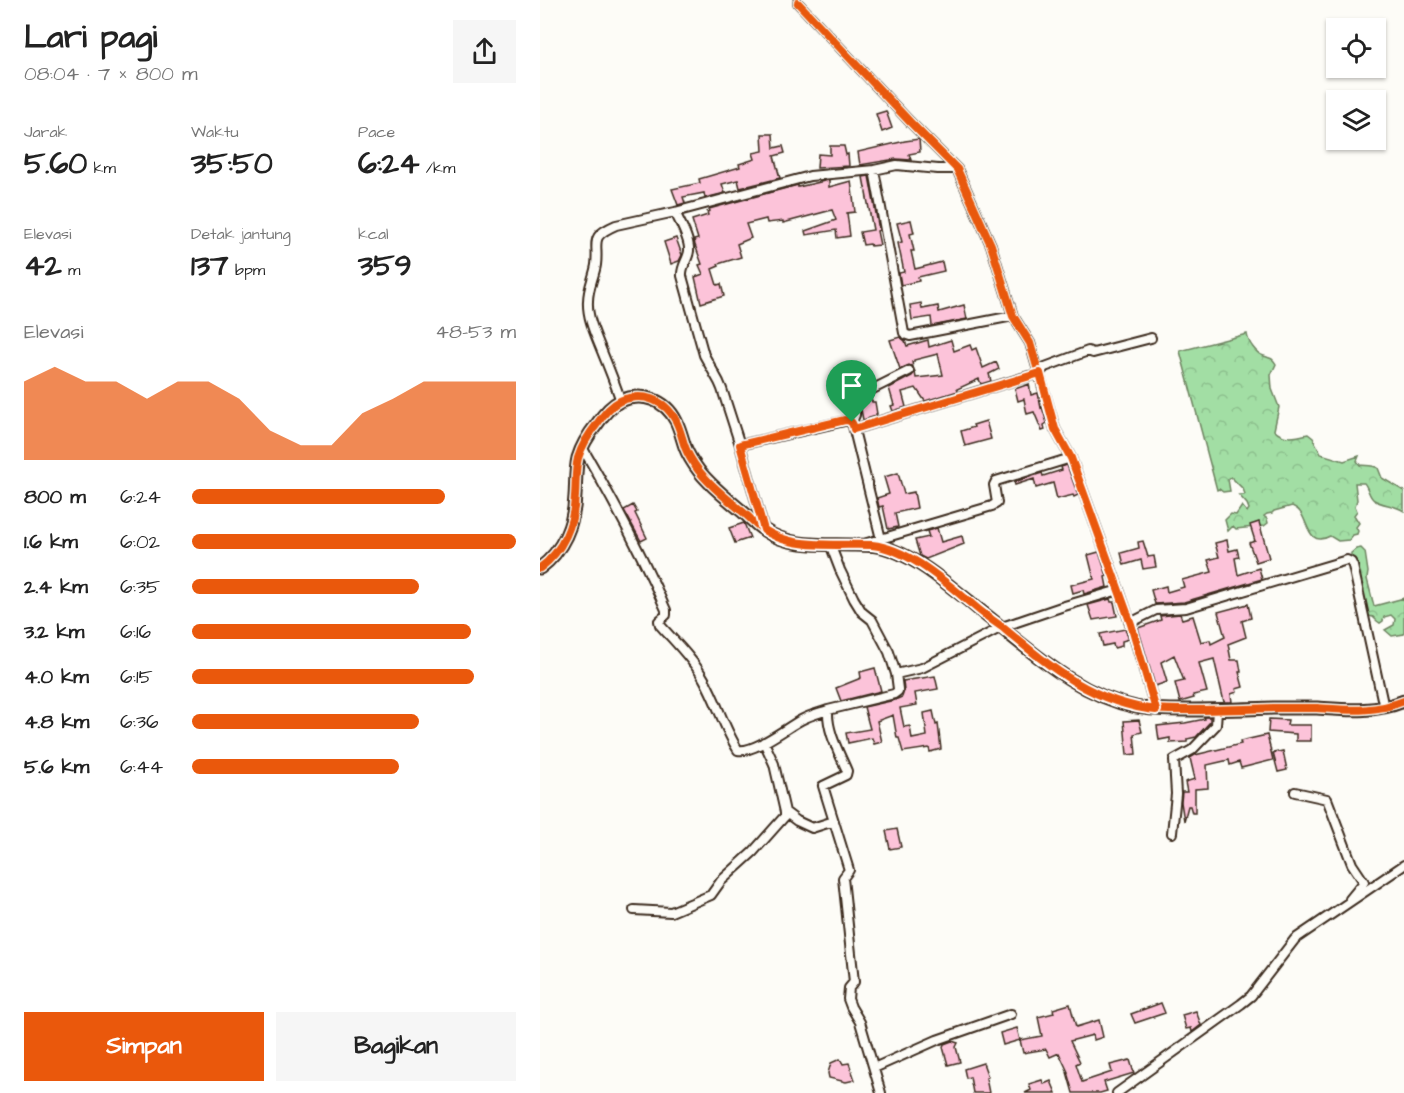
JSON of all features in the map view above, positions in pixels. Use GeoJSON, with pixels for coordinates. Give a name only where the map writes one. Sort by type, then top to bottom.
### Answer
{"type":"FeatureCollection","features":[{"type":"Feature","properties":{"kind":"street"},"geometry":{"type":"LineString","coordinates":[[798,3],[957,169],[991,245],[1013,316],[1030,343],[1055,429],[1071,458],[1119,590],[1156,710]]}},
{"type":"Feature","properties":{"kind":"street"},"geometry":{"type":"LineString","coordinates":[[621,401],[592,324],[588,305],[596,264],[595,242],[607,228],[810,176],[874,170],[897,165],[957,169]]}},
{"type":"Feature","properties":{"kind":"street"},"geometry":{"type":"LineString","coordinates":[[874,170],[904,333],[910,336],[1013,316]]}},
{"type":"Feature","properties":{"kind":"street"},"geometry":{"type":"LineString","coordinates":[[675,212],[689,246],[681,271],[704,355],[719,382],[764,530]]}},
{"type":"Feature","properties":{"kind":"street"},"geometry":{"type":"LineString","coordinates":[[853,426],[1040,373],[1045,367],[1088,351],[1093,353],[1151,339]]}},
{"type":"Feature","properties":{"kind":"street"},"geometry":{"type":"LineString","coordinates":[[853,426],[855,394],[873,389],[909,371]]}},
{"type":"Feature","properties":{"kind":"street"},"geometry":{"type":"LineString","coordinates":[[540,568],[554,555],[569,530],[575,499],[577,462],[582,447],[611,407],[621,401],[641,397],[649,398],[666,407],[676,420],[686,450],[700,472],[764,530],[792,542],[804,544],[887,548],[914,561],[949,585],[1063,676],[1112,700],[1156,710],[1305,708],[1367,710],[1384,708],[1404,701]]}},
{"type":"Feature","properties":{"kind":"street"},"geometry":{"type":"LineString","coordinates":[[740,445],[849,420],[853,426],[881,539]]}},
{"type":"Feature","properties":{"kind":"street"},"geometry":{"type":"LineString","coordinates":[[582,447],[666,610],[666,615],[659,621],[660,625],[704,678],[729,736],[738,750],[743,751],[764,742],[816,713],[894,694],[898,691],[896,674],[889,652],[872,620],[862,612],[840,570],[830,544]]}},
{"type":"Feature","properties":{"kind":"street"},"geometry":{"type":"LineString","coordinates":[[861,545],[992,506],[997,503],[994,485],[996,481],[1071,458]]}},
{"type":"Feature","properties":{"kind":"street"},"geometry":{"type":"LineString","coordinates":[[1131,624],[1156,610],[1186,608],[1347,560],[1353,566],[1384,708]]}},
{"type":"Feature","properties":{"kind":"street"},"geometry":{"type":"LineString","coordinates":[[896,674],[922,668],[1002,627],[1061,606],[1119,590]]}},
{"type":"Feature","properties":{"kind":"street"},"geometry":{"type":"LineString","coordinates":[[828,710],[834,742],[848,771],[846,775],[823,786],[849,870],[843,878],[854,982],[849,988],[848,999],[860,1022],[881,1093]]}},
{"type":"Feature","properties":{"kind":"street"},"geometry":{"type":"LineString","coordinates":[[1172,833],[1176,794],[1174,760],[1192,750],[1216,725],[1217,710]]}},
{"type":"Feature","properties":{"kind":"street"},"geometry":{"type":"LineString","coordinates":[[634,910],[675,911],[711,895],[785,816],[774,764],[764,742]]}},
{"type":"Feature","properties":{"kind":"street"},"geometry":{"type":"LineString","coordinates":[[1295,792],[1327,799],[1352,864],[1364,882],[1345,905]]}},
{"type":"Feature","properties":{"kind":"street"},"geometry":{"type":"LineString","coordinates":[[785,812],[812,828],[834,821]]}},
{"type":"Feature","properties":{"kind":"street"},"geometry":{"type":"LineString","coordinates":[[1117,1093],[1251,996],[1295,939],[1404,865]]}},
{"type":"Feature","properties":{"kind":"street"},"geometry":{"type":"LineString","coordinates":[[874,1068],[937,1040],[1011,1014]]}},
{"type":"Feature","properties":{"kind":"green space"},"geometry":{"type":"Polygon","coordinates":[[[1247,334],[1255,350],[1272,359],[1276,364],[1271,375],[1272,389],[1279,407],[1274,430],[1281,435],[1294,437],[1308,434],[1313,438],[1321,454],[1344,461],[1359,456],[1357,461],[1360,465],[1378,468],[1382,478],[1404,491],[1404,511],[1374,500],[1364,483],[1355,483],[1357,511],[1354,515],[1359,523],[1356,527],[1357,534],[1349,540],[1338,541],[1330,536],[1317,539],[1310,532],[1303,516],[1292,506],[1264,516],[1268,523],[1264,526],[1236,529],[1233,526],[1228,531],[1225,520],[1231,514],[1236,515],[1242,506],[1247,512],[1249,509],[1239,495],[1245,494],[1231,477],[1228,479],[1230,491],[1217,490],[1180,351],[1247,334]]]}},
{"type":"Feature","properties":{"kind":"green space"},"geometry":{"type":"Polygon","coordinates":[[[1361,548],[1365,552],[1367,579],[1374,606],[1404,598],[1404,634],[1392,636],[1385,630],[1394,625],[1395,619],[1391,615],[1384,617],[1380,623],[1373,617],[1367,618],[1351,558],[1351,553],[1361,548]]]}},
{"type":"Feature","properties":{"kind":"building"},"geometry":{"type":"Polygon","coordinates":[[[886,111],[892,128],[882,132],[876,114],[886,111]]]}},
{"type":"Feature","properties":{"kind":"building"},"geometry":{"type":"Polygon","coordinates":[[[762,134],[773,134],[774,148],[783,146],[785,153],[774,156],[780,178],[740,188],[738,180],[722,184],[725,193],[705,198],[704,193],[683,197],[685,203],[678,205],[672,189],[700,183],[699,179],[740,167],[739,164],[755,159],[753,153],[763,151],[762,134]]]}},
{"type":"Feature","properties":{"kind":"building"},"geometry":{"type":"Polygon","coordinates":[[[919,139],[920,152],[909,154],[911,160],[896,159],[860,165],[858,152],[919,139]]]}},
{"type":"Feature","properties":{"kind":"building"},"geometry":{"type":"Polygon","coordinates":[[[830,146],[844,146],[846,155],[848,154],[849,166],[817,168],[818,154],[830,155],[830,146]]]}},
{"type":"Feature","properties":{"kind":"building"},"geometry":{"type":"Polygon","coordinates":[[[869,176],[880,245],[871,246],[870,244],[863,245],[860,232],[873,230],[863,177],[869,176]]]}},
{"type":"Feature","properties":{"kind":"building"},"geometry":{"type":"Polygon","coordinates":[[[829,180],[829,187],[851,181],[855,212],[847,213],[850,236],[837,238],[836,230],[806,235],[805,231],[836,220],[832,210],[783,223],[783,221],[767,223],[766,219],[746,224],[751,238],[737,244],[741,257],[718,264],[719,266],[712,269],[717,285],[721,284],[724,296],[701,303],[695,277],[703,274],[699,265],[702,264],[695,245],[694,240],[698,239],[692,220],[708,215],[709,209],[798,185],[798,187],[829,180]]]}},
{"type":"Feature","properties":{"kind":"building"},"geometry":{"type":"Polygon","coordinates":[[[911,220],[914,233],[910,234],[914,251],[911,251],[915,269],[942,262],[944,271],[918,277],[919,281],[901,285],[899,273],[904,272],[898,243],[902,242],[897,223],[911,220]]]}},
{"type":"Feature","properties":{"kind":"building"},"geometry":{"type":"Polygon","coordinates":[[[676,238],[682,255],[679,261],[671,264],[664,242],[676,238]]]}},
{"type":"Feature","properties":{"kind":"building"},"geometry":{"type":"Polygon","coordinates":[[[921,303],[922,309],[938,306],[939,312],[964,305],[967,319],[932,326],[931,317],[912,320],[910,305],[921,303]]]}},
{"type":"Feature","properties":{"kind":"building"},"geometry":{"type":"Polygon","coordinates":[[[900,337],[907,346],[928,340],[929,347],[951,340],[954,351],[970,345],[972,350],[976,348],[983,368],[996,362],[999,369],[989,374],[991,381],[981,384],[979,379],[957,389],[958,391],[925,401],[916,388],[902,392],[906,407],[893,411],[891,406],[894,405],[889,388],[912,376],[915,372],[916,378],[943,375],[938,354],[914,360],[913,367],[909,365],[900,369],[890,340],[900,337]]]}},
{"type":"Feature","properties":{"kind":"building"},"geometry":{"type":"Polygon","coordinates":[[[1029,384],[1031,395],[1038,393],[1047,423],[1044,425],[1045,430],[1042,431],[1034,412],[1027,414],[1024,399],[1018,401],[1015,389],[1029,384]]]}},
{"type":"Feature","properties":{"kind":"building"},"geometry":{"type":"Polygon","coordinates":[[[870,396],[872,402],[875,402],[877,414],[863,420],[861,398],[870,396]]]}},
{"type":"Feature","properties":{"kind":"building"},"geometry":{"type":"Polygon","coordinates":[[[986,421],[991,439],[965,446],[961,431],[986,421]]]}},
{"type":"Feature","properties":{"kind":"building"},"geometry":{"type":"Polygon","coordinates":[[[1067,465],[1078,495],[1074,497],[1073,495],[1057,499],[1053,483],[1036,488],[1034,479],[1015,485],[1014,482],[1042,473],[1043,476],[1062,470],[1061,467],[1067,465]]]}},
{"type":"Feature","properties":{"kind":"building"},"geometry":{"type":"Polygon","coordinates":[[[898,473],[904,494],[914,492],[917,508],[895,513],[898,527],[888,529],[883,506],[879,507],[877,498],[889,494],[884,477],[898,473]]]}},
{"type":"Feature","properties":{"kind":"building"},"geometry":{"type":"Polygon","coordinates":[[[633,505],[647,538],[641,541],[624,510],[633,505]]]}},
{"type":"Feature","properties":{"kind":"building"},"geometry":{"type":"Polygon","coordinates":[[[1259,522],[1269,558],[1256,562],[1249,543],[1255,541],[1250,525],[1259,522]]]}},
{"type":"Feature","properties":{"kind":"building"},"geometry":{"type":"Polygon","coordinates":[[[744,523],[750,538],[735,543],[729,528],[744,523]]]}},
{"type":"Feature","properties":{"kind":"building"},"geometry":{"type":"Polygon","coordinates":[[[937,528],[941,542],[962,536],[964,544],[926,559],[920,556],[915,540],[929,537],[927,531],[937,528]]]}},
{"type":"Feature","properties":{"kind":"building"},"geometry":{"type":"Polygon","coordinates":[[[1227,540],[1229,551],[1237,549],[1239,557],[1235,558],[1238,575],[1259,568],[1262,579],[1184,602],[1155,604],[1151,590],[1166,586],[1167,592],[1184,587],[1182,580],[1212,572],[1208,560],[1219,557],[1215,543],[1227,540]]]}},
{"type":"Feature","properties":{"kind":"building"},"geometry":{"type":"Polygon","coordinates":[[[1143,541],[1148,557],[1154,556],[1156,567],[1143,569],[1141,560],[1124,565],[1121,553],[1139,548],[1138,542],[1143,541]]]}},
{"type":"Feature","properties":{"kind":"building"},"geometry":{"type":"Polygon","coordinates":[[[1099,552],[1107,576],[1105,577],[1107,587],[1084,594],[1083,590],[1073,593],[1071,585],[1094,579],[1088,555],[1099,552]]]}},
{"type":"Feature","properties":{"kind":"building"},"geometry":{"type":"Polygon","coordinates":[[[1110,599],[1114,602],[1117,616],[1093,620],[1088,605],[1110,599]]]}},
{"type":"Feature","properties":{"kind":"building"},"geometry":{"type":"Polygon","coordinates":[[[1248,604],[1251,618],[1242,621],[1246,637],[1228,644],[1231,660],[1239,660],[1243,687],[1231,694],[1232,702],[1224,702],[1214,659],[1199,663],[1207,692],[1193,695],[1194,698],[1180,702],[1175,683],[1184,681],[1174,655],[1161,662],[1167,682],[1155,686],[1138,628],[1161,620],[1160,616],[1180,614],[1182,619],[1193,616],[1201,642],[1210,640],[1211,644],[1225,637],[1218,612],[1248,604]]]}},
{"type":"Feature","properties":{"kind":"building"},"geometry":{"type":"Polygon","coordinates":[[[1125,629],[1129,639],[1122,641],[1122,646],[1114,648],[1113,644],[1103,646],[1100,634],[1125,629]]]}},
{"type":"Feature","properties":{"kind":"building"},"geometry":{"type":"Polygon","coordinates":[[[875,668],[881,691],[841,701],[836,688],[861,678],[860,672],[875,668]]]}},
{"type":"Feature","properties":{"kind":"building"},"geometry":{"type":"Polygon","coordinates":[[[935,676],[938,689],[915,693],[917,705],[900,708],[904,727],[910,726],[912,739],[927,736],[924,713],[933,711],[936,725],[938,724],[941,749],[930,752],[929,748],[903,752],[899,738],[897,738],[893,715],[877,721],[882,742],[874,744],[872,738],[848,743],[846,733],[870,729],[864,707],[902,697],[903,681],[935,676]]]}},
{"type":"Feature","properties":{"kind":"building"},"geometry":{"type":"Polygon","coordinates":[[[1204,717],[1210,717],[1210,722],[1196,737],[1187,739],[1187,742],[1170,743],[1170,738],[1159,740],[1157,726],[1185,723],[1205,719],[1204,717]]]}},
{"type":"Feature","properties":{"kind":"building"},"geometry":{"type":"Polygon","coordinates":[[[1269,719],[1288,720],[1287,725],[1311,725],[1311,741],[1296,741],[1296,734],[1268,732],[1269,719]]]}},
{"type":"Feature","properties":{"kind":"building"},"geometry":{"type":"Polygon","coordinates":[[[1139,720],[1142,732],[1134,734],[1136,754],[1127,755],[1124,721],[1139,720]]]}},
{"type":"Feature","properties":{"kind":"building"},"geometry":{"type":"Polygon","coordinates":[[[1267,735],[1273,760],[1241,768],[1239,762],[1230,765],[1229,760],[1207,765],[1208,788],[1195,789],[1195,813],[1192,813],[1188,806],[1184,821],[1182,792],[1187,792],[1185,782],[1195,779],[1190,758],[1241,744],[1240,741],[1267,735]]]}},
{"type":"Feature","properties":{"kind":"building"},"geometry":{"type":"Polygon","coordinates":[[[1283,751],[1287,770],[1278,772],[1273,753],[1283,751]]]}},
{"type":"Feature","properties":{"kind":"building"},"geometry":{"type":"Polygon","coordinates":[[[897,829],[901,847],[890,849],[886,831],[897,829]]]}},
{"type":"Feature","properties":{"kind":"building"},"geometry":{"type":"Polygon","coordinates":[[[1161,1003],[1165,1013],[1135,1023],[1131,1014],[1161,1003]]]}},
{"type":"Feature","properties":{"kind":"building"},"geometry":{"type":"Polygon","coordinates":[[[1070,1004],[1076,1027],[1099,1020],[1103,1037],[1094,1040],[1093,1035],[1070,1041],[1080,1062],[1076,1064],[1082,1082],[1112,1072],[1110,1065],[1130,1060],[1134,1073],[1104,1082],[1107,1091],[1073,1093],[1068,1072],[1059,1053],[1050,1057],[1046,1049],[1023,1053],[1020,1040],[1042,1036],[1038,1017],[1054,1013],[1053,1009],[1070,1004]]]}},
{"type":"Feature","properties":{"kind":"building"},"geometry":{"type":"Polygon","coordinates":[[[1196,1011],[1201,1025],[1192,1032],[1191,1028],[1186,1029],[1182,1015],[1196,1011]]]}},
{"type":"Feature","properties":{"kind":"building"},"geometry":{"type":"Polygon","coordinates":[[[1017,1028],[1020,1040],[1003,1045],[1000,1033],[1017,1028]]]}},
{"type":"Feature","properties":{"kind":"building"},"geometry":{"type":"Polygon","coordinates":[[[952,1041],[958,1043],[956,1047],[960,1062],[948,1065],[943,1047],[944,1044],[952,1041]]]}},
{"type":"Feature","properties":{"kind":"building"},"geometry":{"type":"Polygon","coordinates":[[[840,1059],[843,1064],[849,1063],[855,1080],[846,1082],[829,1078],[831,1063],[840,1059]]]}},
{"type":"Feature","properties":{"kind":"building"},"geometry":{"type":"Polygon","coordinates":[[[983,1063],[988,1077],[986,1078],[989,1093],[973,1093],[970,1077],[966,1078],[964,1069],[983,1063]]]}},
{"type":"Feature","properties":{"kind":"building"},"geometry":{"type":"Polygon","coordinates":[[[1042,1080],[1044,1084],[1051,1081],[1056,1093],[1025,1093],[1031,1090],[1029,1084],[1042,1080]]]}},
{"type":"Feature","properties":{"kind":"cycle path"},"geometry":{"type":"LineString","coordinates":[[798,3],[957,169],[991,245],[1013,316],[1030,343],[1055,429],[1071,458],[1119,590],[1156,710]]}},
{"type":"Feature","properties":{"kind":"cycle path"},"geometry":{"type":"LineString","coordinates":[[540,568],[555,554],[570,527],[578,458],[589,436],[604,414],[616,403],[636,397],[652,399],[666,407],[671,413],[685,447],[699,471],[764,530],[774,536],[796,542],[819,545],[873,546],[887,548],[903,555],[942,580],[1050,666],[1099,695],[1136,707],[1167,710],[1273,708],[1361,710],[1404,701]]}},
{"type":"Feature","properties":{"kind":"route"},"geometry":{"type":"LineString","coordinates":[[1040,373],[1055,429],[1071,458],[1131,624],[1156,710],[1112,700],[1063,676],[949,585],[895,551],[872,545],[804,544],[784,540],[764,530],[740,445],[845,420],[852,422],[854,429],[1040,373]]}}]}
